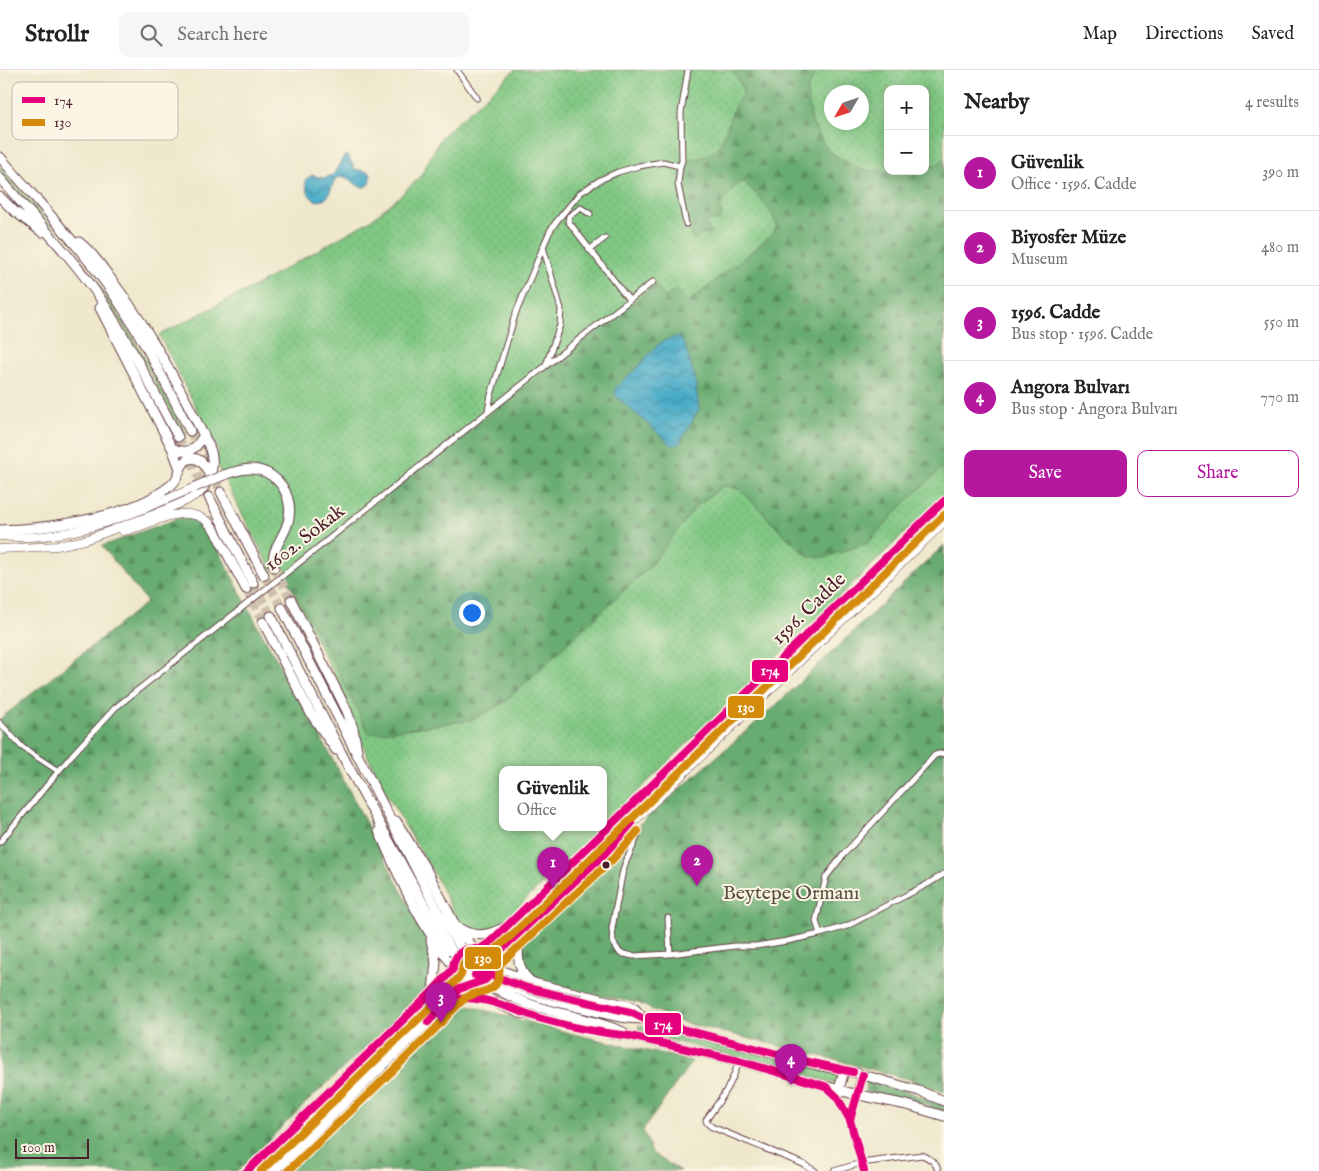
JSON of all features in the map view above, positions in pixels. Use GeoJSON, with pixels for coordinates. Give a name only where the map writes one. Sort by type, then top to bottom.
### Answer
{"type":"FeatureCollection","features":[{"type":"Feature","properties":{"kind":"main road"},"geometry":{"type":"LineString","coordinates":[[0,157],[94,267],[130,318],[190,431]]}},
{"type":"Feature","properties":{"kind":"main road"},"geometry":{"type":"LineString","coordinates":[[0,178],[91,286],[126,339],[178,437]]}},
{"type":"Feature","properties":{"kind":"main road"},"geometry":{"type":"LineString","coordinates":[[0,197],[27,222],[51,238]]}},
{"type":"Feature","properties":{"kind":"main road"},"geometry":{"type":"LineString","coordinates":[[62,230],[89,251],[140,318],[161,353],[204,435],[213,459],[213,469],[210,477],[192,498],[104,534]]}},
{"type":"Feature","properties":{"kind":"main road"},"geometry":{"type":"LineString","coordinates":[[91,286],[111,330],[172,448],[180,469]]}},
{"type":"Feature","properties":{"kind":"main road"},"geometry":{"type":"LineString","coordinates":[[172,448],[184,452],[192,450],[199,444],[204,435]]}},
{"type":"Feature","properties":{"kind":"main road"},"geometry":{"type":"LineString","coordinates":[[0,530],[27,530],[70,523],[122,510],[163,491],[175,480],[186,461],[195,459],[205,464],[210,477]]}},
{"type":"Feature","properties":{"kind":"main road"},"geometry":{"type":"LineString","coordinates":[[0,536],[30,537],[96,526],[197,490],[240,470],[260,470],[276,479],[284,488],[290,511],[288,523],[274,553],[274,567]]}},
{"type":"Feature","properties":{"kind":"main road"},"geometry":{"type":"LineString","coordinates":[[221,492],[264,575]]}},
{"type":"Feature","properties":{"kind":"main road"},"geometry":{"type":"LineString","coordinates":[[0,550],[63,545],[139,527],[181,513],[198,515],[214,529],[250,586],[209,497]]}},
{"type":"Feature","properties":{"kind":"main road","name":"1596. Cadde"},"geometry":{"type":"LineString","coordinates":[[607,829],[944,501]]}},
{"type":"Feature","properties":{"kind":"main road","name":"1596. Cadde"},"geometry":{"type":"LineString","coordinates":[[256,1171],[445,986],[465,983],[478,985],[486,979],[490,970],[489,963],[604,854],[629,826],[944,522]]}},
{"type":"Feature","properties":{"kind":"main road"},"geometry":{"type":"LineString","coordinates":[[291,600],[347,711],[353,728],[358,758]]}},
{"type":"Feature","properties":{"kind":"main road"},"geometry":{"type":"LineString","coordinates":[[282,608],[456,949]]}},
{"type":"Feature","properties":{"kind":"main road"},"geometry":{"type":"LineString","coordinates":[[271,616],[347,764],[431,918],[456,949],[477,964],[513,1000],[593,1022],[630,1036]]}},
{"type":"Feature","properties":{"kind":"main road"},"geometry":{"type":"LineString","coordinates":[[263,622],[311,714],[327,739],[347,764]]}},
{"type":"Feature","properties":{"kind":"main road"},"geometry":{"type":"LineString","coordinates":[[375,791],[417,853],[455,925],[476,949],[485,954],[489,963],[505,972],[530,981],[629,1006],[635,1009],[644,1019]]}},
{"type":"Feature","properties":{"kind":"main road"},"geometry":{"type":"LineString","coordinates":[[367,800],[388,852],[427,928],[453,967],[456,978],[493,1001],[520,1013],[543,1019],[630,1036],[740,1061],[825,1086],[838,1094],[858,1094],[908,1105],[944,1116]]}},
{"type":"Feature","properties":{"kind":"main road","name":"1596. Cadde"},"geometry":{"type":"LineString","coordinates":[[246,1171],[281,1140],[432,992],[453,967],[459,953],[468,949],[484,947],[605,831]]}},
{"type":"Feature","properties":{"kind":"main road"},"geometry":{"type":"LineString","coordinates":[[554,879],[563,884],[564,892]]}},
{"type":"Feature","properties":{"kind":"main road"},"geometry":{"type":"LineString","coordinates":[[546,886],[547,896],[558,898]]}},
{"type":"Feature","properties":{"kind":"main road"},"geometry":{"type":"LineString","coordinates":[[455,925],[472,934],[482,936],[507,926]]}},
{"type":"Feature","properties":{"kind":"main road"},"geometry":{"type":"LineString","coordinates":[[427,928],[436,962],[432,992]]}},
{"type":"Feature","properties":{"kind":"main road"},"geometry":{"type":"LineString","coordinates":[[524,929],[518,944],[519,960],[522,972],[530,981]]}},
{"type":"Feature","properties":{"kind":"main road"},"geometry":{"type":"LineString","coordinates":[[493,1001],[487,988],[497,974],[505,972]]}},
{"type":"Feature","properties":{"kind":"main road"},"geometry":{"type":"LineString","coordinates":[[465,983],[476,974],[491,975],[527,988],[630,1012],[644,1019]]}},
{"type":"Feature","properties":{"kind":"main road","name":"1596. Cadde"},"geometry":{"type":"LineString","coordinates":[[274,1171],[428,1022],[465,983]]}},
{"type":"Feature","properties":{"kind":"main road"},"geometry":{"type":"LineString","coordinates":[[495,984],[547,1000],[615,1016],[644,1019],[742,1046],[863,1074],[919,1091],[944,1101]]}},
{"type":"Feature","properties":{"kind":"main road"},"geometry":{"type":"LineString","coordinates":[[428,1022],[460,998],[477,998],[493,1001]]}},
{"type":"Feature","properties":{"kind":"main road"},"geometry":{"type":"LineString","coordinates":[[401,1021],[413,1018],[417,1021],[417,1029],[414,1035]]}},
{"type":"Feature","properties":{"kind":"main road"},"geometry":{"type":"LineString","coordinates":[[838,1094],[844,1070]]}},
{"type":"Feature","properties":{"kind":"main road"},"geometry":{"type":"LineString","coordinates":[[858,1094],[863,1074]]}},
{"type":"Feature","properties":{"kind":"street"},"geometry":{"type":"LineString","coordinates":[[458,70],[477,98]]}},
{"type":"Feature","properties":{"kind":"street"},"geometry":{"type":"LineString","coordinates":[[686,224],[678,184],[682,161],[681,113],[688,70]]}},
{"type":"Feature","properties":{"kind":"street"},"geometry":{"type":"LineString","coordinates":[[488,412],[491,395],[515,315],[550,231],[568,206],[580,193],[600,180],[618,172],[663,162],[680,166]]}},
{"type":"Feature","properties":{"kind":"street"},"geometry":{"type":"LineString","coordinates":[[590,214],[581,208],[569,216],[568,221],[629,300]]}},
{"type":"Feature","properties":{"kind":"street"},"geometry":{"type":"LineString","coordinates":[[589,250],[605,238]]}},
{"type":"Feature","properties":{"kind":"street"},"geometry":{"type":"LineString","coordinates":[[544,247],[562,309],[560,325],[546,366]]}},
{"type":"Feature","properties":{"kind":"street","name":"1602. Sokak"},"geometry":{"type":"LineString","coordinates":[[0,842],[58,771],[115,708],[653,282]]}},
{"type":"Feature","properties":{"kind":"street"},"geometry":{"type":"LineString","coordinates":[[0,723],[22,747],[58,771]]}},
{"type":"Feature","properties":{"kind":"street"},"geometry":{"type":"LineString","coordinates":[[820,934],[816,921],[826,877],[886,806],[935,755],[944,753]]}},
{"type":"Feature","properties":{"kind":"street"},"geometry":{"type":"LineString","coordinates":[[629,826],[638,835],[625,864],[612,928],[613,942],[620,953],[633,956],[670,954],[735,946],[756,946],[820,934],[847,926],[944,874]]}},
{"type":"Feature","properties":{"kind":"street"},"geometry":{"type":"LineString","coordinates":[[668,918],[670,954]]}},
{"type":"Feature","properties":{"kind":"street"},"geometry":{"type":"LineString","coordinates":[[740,1061],[729,1089],[706,1120],[707,1124],[816,1171]]}},
{"type":"Feature","properties":{"kind":"street"},"geometry":{"type":"LineString","coordinates":[[838,1094],[850,1120],[864,1171]]}},
{"type":"Feature","properties":{"kind":"street"},"geometry":{"type":"LineString","coordinates":[[850,1120],[858,1094]]}},
{"type":"Feature","properties":{"kind":"street"},"geometry":{"type":"LineString","coordinates":[[834,1171],[861,1163],[922,1155],[931,1159],[937,1165],[938,1171]]}},
{"type":"Feature","properties":{"kind":"green space"},"geometry":{"type":"Polygon","coordinates":[[[515,70],[944,70],[944,495],[607,821],[607,766],[499,766],[499,831],[597,831],[499,925],[493,929],[483,931],[470,929],[457,919],[432,870],[388,797],[367,755],[344,694],[295,599],[296,596],[279,564],[271,570],[217,465],[218,450],[159,335],[253,287],[369,221],[420,177],[442,136],[515,70]]]}},
{"type":"Feature","properties":{"kind":"green space"},"geometry":{"type":"Polygon","coordinates":[[[735,70],[770,70],[780,79],[779,70],[813,70],[814,75],[807,91],[812,123],[828,151],[860,170],[884,171],[884,175],[929,175],[929,166],[935,166],[944,159],[944,466],[902,506],[868,543],[825,557],[809,557],[782,533],[741,490],[725,485],[697,505],[650,566],[504,703],[471,720],[369,734],[330,656],[285,576],[656,285],[665,297],[675,289],[687,303],[771,236],[777,226],[775,220],[763,202],[744,181],[734,187],[721,203],[722,217],[719,222],[709,220],[705,223],[711,234],[701,234],[695,240],[692,239],[681,183],[682,161],[706,156],[719,146],[735,106],[743,93],[735,70]]]}},
{"type":"Feature","properties":{"kind":"green space"},"geometry":{"type":"Polygon","coordinates":[[[0,166],[68,246],[106,296],[158,381],[186,434],[183,436],[136,347],[104,297],[0,171],[0,166]]]}},
{"type":"Feature","properties":{"kind":"green space"},"geometry":{"type":"Polygon","coordinates":[[[179,518],[195,521],[202,524],[208,530],[258,626],[330,754],[425,936],[430,963],[429,979],[426,987],[414,1002],[307,1102],[238,1171],[0,1171],[0,719],[147,602],[102,546],[179,518]]]}},
{"type":"Feature","properties":{"kind":"green space","name":"Beytepe Ormanı"},"geometry":{"type":"Polygon","coordinates":[[[944,545],[944,1092],[907,1079],[837,1060],[677,1021],[638,1003],[591,994],[532,977],[524,964],[523,938],[621,849],[626,836],[775,706],[944,545]]]}},
{"type":"Feature","properties":{"kind":"green space"},"geometry":{"type":"Polygon","coordinates":[[[466,1005],[569,1033],[692,1061],[643,1130],[652,1153],[680,1171],[285,1171],[431,1033],[466,1005]]]}},
{"type":"Feature","properties":{"kind":"green space"},"geometry":{"type":"Polygon","coordinates":[[[639,1025],[838,1073],[836,1084],[638,1032],[639,1025]]]}},
{"type":"Feature","properties":{"kind":"green space"},"geometry":{"type":"Polygon","coordinates":[[[867,1080],[908,1092],[944,1106],[944,1111],[916,1102],[865,1092],[867,1080]]]}},
{"type":"Feature","properties":{"kind":"water"},"geometry":{"type":"Polygon","coordinates":[[[344,156],[348,156],[355,169],[369,172],[371,175],[370,184],[362,187],[342,177],[335,180],[326,198],[319,201],[312,198],[307,191],[306,179],[312,175],[324,178],[333,175],[344,156]]]}},
{"type":"Feature","properties":{"kind":"water"},"geometry":{"type":"Polygon","coordinates":[[[676,337],[681,339],[685,346],[695,379],[699,409],[679,444],[673,446],[619,399],[615,394],[615,389],[659,345],[670,338],[676,337]]]}},
{"type":"Feature","properties":{"kind":"tunnel"},"geometry":{"type":"LineString","coordinates":[[190,431],[221,492]]}},
{"type":"Feature","properties":{"kind":"tunnel"},"geometry":{"type":"LineString","coordinates":[[178,437],[209,497]]}},
{"type":"Feature","properties":{"kind":"tunnel"},"geometry":{"type":"LineString","coordinates":[[274,567],[291,600]]}},
{"type":"Feature","properties":{"kind":"tunnel"},"geometry":{"type":"LineString","coordinates":[[264,575],[282,608]]}},
{"type":"Feature","properties":{"kind":"tunnel"},"geometry":{"type":"LineString","coordinates":[[253,583],[271,616]]}},
{"type":"Feature","properties":{"kind":"tunnel"},"geometry":{"type":"LineString","coordinates":[[246,589],[263,622]]}},
{"type":"Feature","properties":{"kind":"transit line","name":"174"},"geometry":{"type":"LineString","coordinates":[[607,828],[944,501]]}},
{"type":"Feature","properties":{"kind":"transit line","name":"130"},"geometry":{"type":"LineString","coordinates":[[261,1171],[439,999],[461,975],[466,961],[470,959],[480,960],[489,955],[514,933],[944,515]]}},
{"type":"Feature","properties":{"kind":"transit line","name":"174"},"geometry":{"type":"LineString","coordinates":[[428,1022],[459,989],[485,980],[489,976],[489,961],[604,854],[631,824]]}},
{"type":"Feature","properties":{"kind":"transit line","name":"174"},"geometry":{"type":"LineString","coordinates":[[247,1171],[432,992],[453,969],[455,959],[459,954],[464,950],[481,948],[492,940],[604,831]]}},
{"type":"Feature","properties":{"kind":"transit line","name":"130"},"geometry":{"type":"LineString","coordinates":[[288,1171],[398,1066],[463,1000],[468,996],[493,988],[499,976],[499,965],[611,861],[638,831]]}},
{"type":"Feature","properties":{"kind":"transit line","name":"174"},"geometry":{"type":"LineString","coordinates":[[475,975],[491,975],[527,988],[630,1012],[644,1019],[853,1072]]}},
{"type":"Feature","properties":{"kind":"transit line","name":"174"},"geometry":{"type":"LineString","coordinates":[[456,1000],[465,998],[487,1001],[553,1022],[630,1036],[739,1061],[825,1086],[837,1097],[850,1120],[864,1171]]}},
{"type":"Feature","properties":{"kind":"transit line","name":"174"},"geometry":{"type":"LineString","coordinates":[[850,1120],[863,1075]]}},
{"type":"Feature","properties":{"kind":"place","name":"Biyosfer Müze"},"geometry":{"type":"Point","coordinates":[697,886]}},
{"type":"Feature","properties":{"kind":"place","name":"Güvenlik"},"geometry":{"type":"Point","coordinates":[553,888]}},
{"type":"Feature","properties":{"kind":"place","name":"1596. Cadde"},"geometry":{"type":"Point","coordinates":[441,1023]}},
{"type":"Feature","properties":{"kind":"place","name":"Angora Bulvarı"},"geometry":{"type":"Point","coordinates":[791,1085]}}]}
